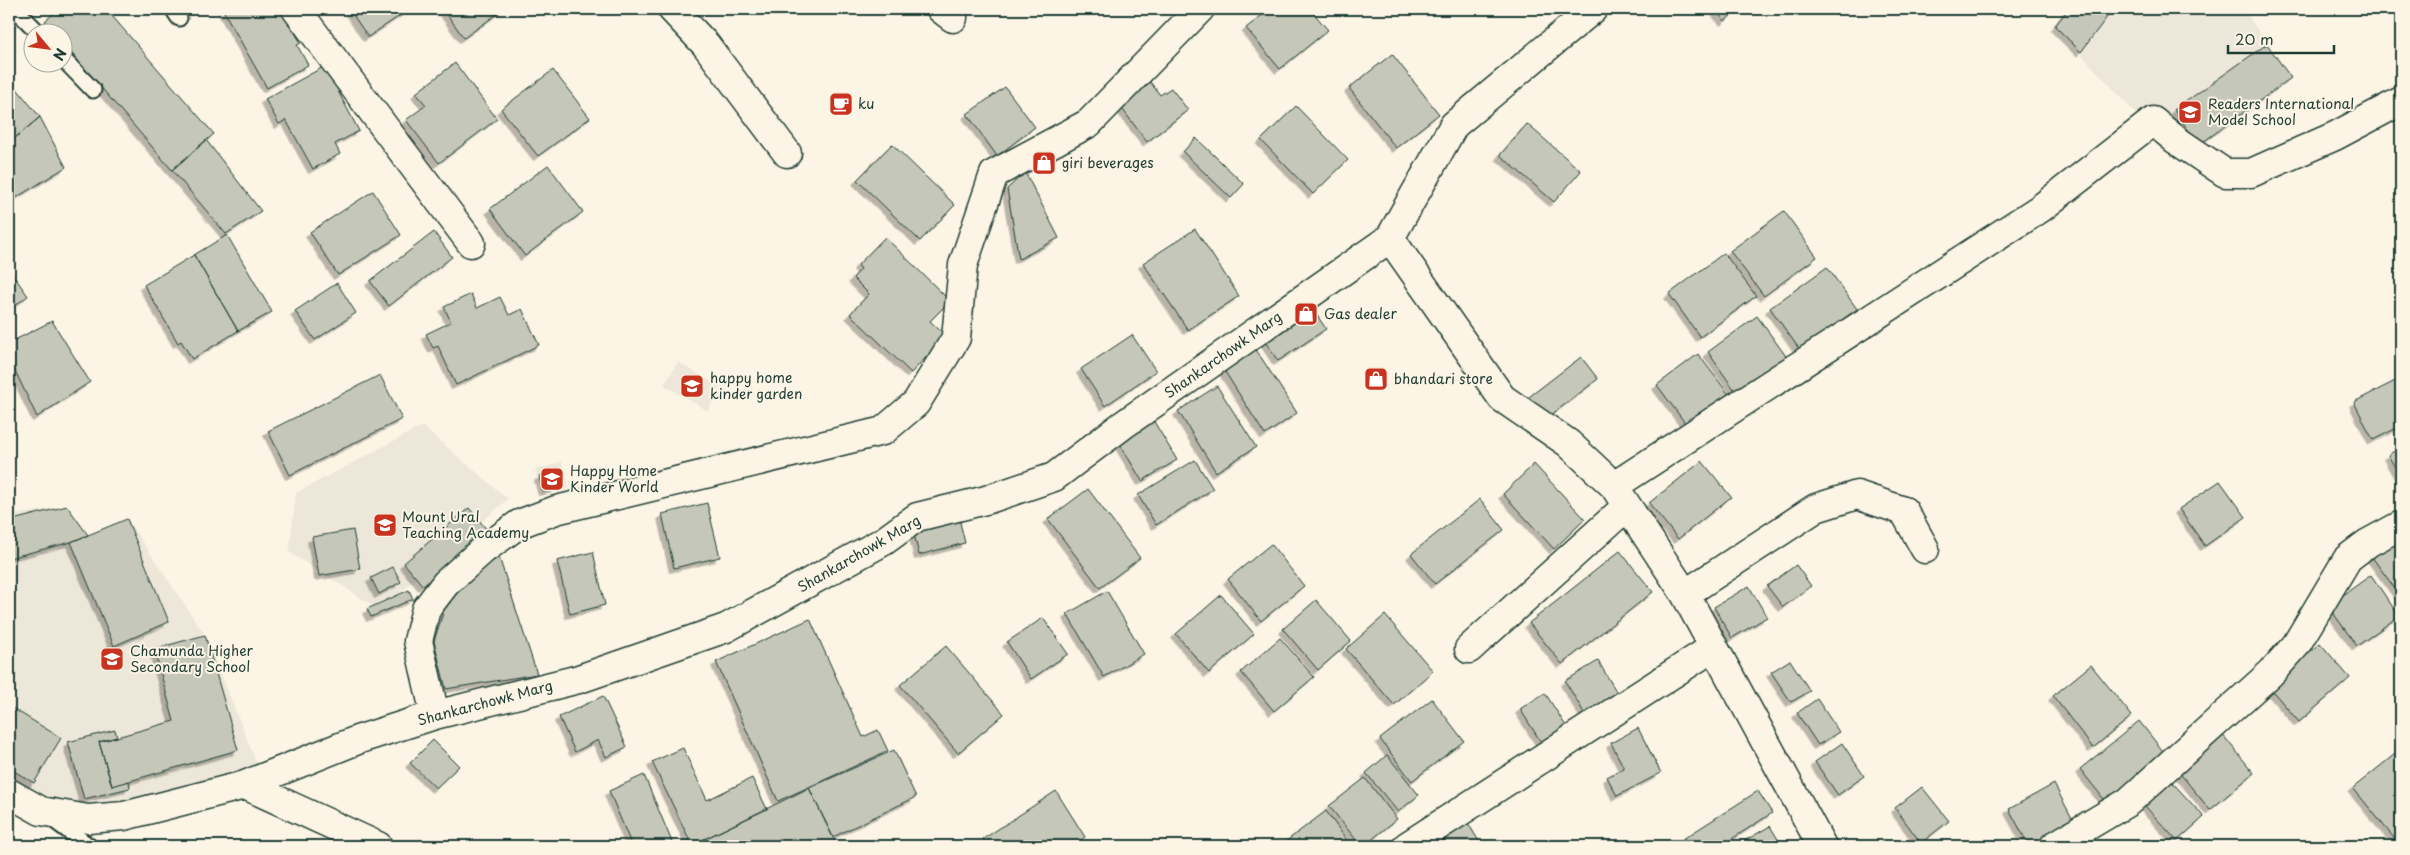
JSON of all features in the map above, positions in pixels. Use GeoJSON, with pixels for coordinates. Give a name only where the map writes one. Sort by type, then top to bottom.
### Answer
{"type":"FeatureCollection","features":[{"type":"Feature","properties":{"kind":"street"},"geometry":{"type":"LineString","coordinates":[[296,9],[470,243]]}},
{"type":"Feature","properties":{"kind":"street"},"geometry":{"type":"LineString","coordinates":[[672,9],[706,45],[787,153]]}},
{"type":"Feature","properties":{"kind":"street"},"geometry":{"type":"LineString","coordinates":[[435,714],[418,641],[426,609],[446,583],[483,550],[519,524],[556,510],[883,431],[916,404],[956,338],[963,265],[994,174],[1089,123],[1200,9]]}},
{"type":"Feature","properties":{"kind":"street","name":"Shankarchowk Marg"},"geometry":{"type":"LineString","coordinates":[[9,793],[41,811],[88,819],[124,816],[244,784],[360,739],[435,714],[579,679],[726,628],[884,541],[918,518],[986,500],[1054,477],[1131,419],[1390,238],[1454,126],[1593,9]]}},
{"type":"Feature","properties":{"kind":"street"},"geometry":{"type":"LineString","coordinates":[[1469,649],[1621,496],[2041,208],[2153,121],[2176,140],[2225,173],[2251,172],[2335,136],[2401,102]]}},
{"type":"Feature","properties":{"kind":"street"},"geometry":{"type":"LineString","coordinates":[[1390,238],[1502,398],[1568,443],[1621,496],[1685,594],[1822,846]]}},
{"type":"Feature","properties":{"kind":"street"},"geometry":{"type":"LineString","coordinates":[[1685,594],[1816,508],[1857,495],[1904,511],[1925,549]]}},
{"type":"Feature","properties":{"kind":"street"},"geometry":{"type":"LineString","coordinates":[[2054,846],[2128,802],[2271,673],[2296,645],[2348,558],[2368,543],[2401,525]]}},
{"type":"Feature","properties":{"kind":"street"},"geometry":{"type":"LineString","coordinates":[[1406,846],[1714,647]]}},
{"type":"Feature","properties":{"kind":"street"},"geometry":{"type":"LineString","coordinates":[[244,784],[378,846]]}},
{"type":"Feature","properties":{"kind":"lane"},"geometry":{"type":"LineString","coordinates":[[16,9],[28,22]]}},
{"type":"Feature","properties":{"kind":"lane"},"geometry":{"type":"LineString","coordinates":[[72,68],[93,90]]}},
{"type":"Feature","properties":{"kind":"lane"},"geometry":{"type":"LineString","coordinates":[[41,811],[89,846]]}},
{"type":"Feature","properties":{"kind":"shaded area","name":"Readers International Model School"},"geometry":{"type":"Polygon","coordinates":[[[2068,9],[2243,9],[2291,78],[2177,158],[2055,26],[2068,9]]]}},
{"type":"Feature","properties":{"kind":"shaded area","name":"happy home kinder garden"},"geometry":{"type":"Polygon","coordinates":[[[678,362],[720,387],[708,411],[664,385],[678,362]]]}},
{"type":"Feature","properties":{"kind":"shaded area","name":"Mount Ural Teaching Academy"},"geometry":{"type":"Polygon","coordinates":[[[422,426],[508,499],[380,610],[289,552],[296,493],[422,426]]]}},
{"type":"Feature","properties":{"kind":"shaded area","name":"Happy Home Kinder World"},"geometry":{"type":"Polygon","coordinates":[[[562,462],[569,488],[542,495],[535,470],[562,462]]]}},
{"type":"Feature","properties":{"kind":"shaded area","name":"Chamunda Higher Secondary School"},"geometry":{"type":"Polygon","coordinates":[[[67,506],[88,535],[127,519],[205,635],[263,779],[109,806],[63,807],[9,780],[9,516],[67,506]]]}},
{"type":"Feature","properties":{"kind":"building"},"geometry":{"type":"Polygon","coordinates":[[[59,9],[106,9],[214,134],[172,170],[72,54],[72,22],[45,21],[59,9]]]}},
{"type":"Feature","properties":{"kind":"building"},"geometry":{"type":"Polygon","coordinates":[[[281,9],[301,43],[297,45],[308,65],[267,88],[223,10],[281,9]]]}},
{"type":"Feature","properties":{"kind":"building"},"geometry":{"type":"Polygon","coordinates":[[[349,9],[410,9],[368,37],[349,9]]]}},
{"type":"Feature","properties":{"kind":"building"},"geometry":{"type":"Polygon","coordinates":[[[443,9],[504,9],[464,38],[443,9]]]}},
{"type":"Feature","properties":{"kind":"building"},"geometry":{"type":"Polygon","coordinates":[[[1270,9],[1310,9],[1328,30],[1280,69],[1246,28],[1270,9]]]}},
{"type":"Feature","properties":{"kind":"building"},"geometry":{"type":"Polygon","coordinates":[[[1714,9],[1738,9],[1725,21],[1714,9]]]}},
{"type":"Feature","properties":{"kind":"building"},"geometry":{"type":"Polygon","coordinates":[[[2068,9],[2113,9],[2081,52],[2055,26],[2068,9]]]}},
{"type":"Feature","properties":{"kind":"building"},"geometry":{"type":"Polygon","coordinates":[[[2267,44],[2291,78],[2199,145],[2174,110],[2267,44]]]}},
{"type":"Feature","properties":{"kind":"building"},"geometry":{"type":"Polygon","coordinates":[[[1392,54],[1439,114],[1396,148],[1349,88],[1392,54]]]}},
{"type":"Feature","properties":{"kind":"building"},"geometry":{"type":"Polygon","coordinates":[[[455,63],[497,119],[439,163],[406,120],[426,105],[416,93],[455,63]]]}},
{"type":"Feature","properties":{"kind":"building"},"geometry":{"type":"Polygon","coordinates":[[[327,65],[359,131],[335,144],[340,154],[313,169],[286,120],[279,124],[265,99],[327,65]]]}},
{"type":"Feature","properties":{"kind":"building"},"geometry":{"type":"Polygon","coordinates":[[[553,70],[590,118],[538,156],[501,109],[553,70]]]}},
{"type":"Feature","properties":{"kind":"building"},"geometry":{"type":"Polygon","coordinates":[[[9,79],[40,117],[9,143],[9,79]]]}},
{"type":"Feature","properties":{"kind":"building"},"geometry":{"type":"Polygon","coordinates":[[[1148,79],[1160,95],[1171,88],[1188,110],[1147,142],[1117,102],[1148,79]]]}},
{"type":"Feature","properties":{"kind":"building"},"geometry":{"type":"Polygon","coordinates":[[[1005,87],[1035,127],[997,156],[967,114],[1005,87]]]}},
{"type":"Feature","properties":{"kind":"building"},"geometry":{"type":"Polygon","coordinates":[[[1296,106],[1348,160],[1313,194],[1261,140],[1296,106]]]}},
{"type":"Feature","properties":{"kind":"building"},"geometry":{"type":"Polygon","coordinates":[[[40,117],[66,167],[9,202],[9,143],[40,117]]]}},
{"type":"Feature","properties":{"kind":"building"},"geometry":{"type":"Polygon","coordinates":[[[1527,124],[1581,171],[1554,202],[1500,155],[1527,124]]]}},
{"type":"Feature","properties":{"kind":"building"},"geometry":{"type":"Polygon","coordinates":[[[1196,138],[1244,184],[1231,198],[1183,152],[1196,138]]]}},
{"type":"Feature","properties":{"kind":"building"},"geometry":{"type":"Polygon","coordinates":[[[206,140],[261,211],[226,234],[172,170],[206,140]]]}},
{"type":"Feature","properties":{"kind":"building"},"geometry":{"type":"Polygon","coordinates":[[[892,144],[955,205],[920,241],[857,180],[892,144]]]}},
{"type":"Feature","properties":{"kind":"building"},"geometry":{"type":"Polygon","coordinates":[[[548,165],[583,212],[525,256],[490,209],[548,165]]]}},
{"type":"Feature","properties":{"kind":"building"},"geometry":{"type":"Polygon","coordinates":[[[1025,172],[1059,238],[1019,259],[1007,189],[1025,172]]]}},
{"type":"Feature","properties":{"kind":"building"},"geometry":{"type":"Polygon","coordinates":[[[373,191],[401,235],[338,275],[310,232],[373,191]]]}},
{"type":"Feature","properties":{"kind":"building"},"geometry":{"type":"Polygon","coordinates":[[[1784,211],[1817,257],[1764,296],[1730,251],[1784,211]]]}},
{"type":"Feature","properties":{"kind":"building"},"geometry":{"type":"Polygon","coordinates":[[[1195,229],[1239,296],[1188,330],[1143,263],[1195,229]]]}},
{"type":"Feature","properties":{"kind":"building"},"geometry":{"type":"Polygon","coordinates":[[[434,232],[452,257],[389,306],[370,281],[434,232]]]}},
{"type":"Feature","properties":{"kind":"building"},"geometry":{"type":"Polygon","coordinates":[[[227,235],[272,312],[238,331],[194,255],[227,235]]]}},
{"type":"Feature","properties":{"kind":"building"},"geometry":{"type":"Polygon","coordinates":[[[885,237],[950,301],[930,321],[946,336],[911,373],[850,314],[869,294],[853,278],[861,269],[858,265],[885,237]]]}},
{"type":"Feature","properties":{"kind":"building"},"geometry":{"type":"Polygon","coordinates":[[[1724,253],[1756,296],[1700,337],[1669,294],[1724,253]]]}},
{"type":"Feature","properties":{"kind":"building"},"geometry":{"type":"Polygon","coordinates":[[[194,255],[238,331],[192,359],[181,341],[178,343],[144,285],[194,255]]]}},
{"type":"Feature","properties":{"kind":"building"},"geometry":{"type":"Polygon","coordinates":[[[1827,267],[1857,309],[1800,350],[1770,308],[1827,267]]]}},
{"type":"Feature","properties":{"kind":"building"},"geometry":{"type":"Polygon","coordinates":[[[9,269],[28,296],[9,310],[9,269]]]}},
{"type":"Feature","properties":{"kind":"building"},"geometry":{"type":"Polygon","coordinates":[[[337,283],[356,313],[315,340],[295,311],[337,283]]]}},
{"type":"Feature","properties":{"kind":"building"},"geometry":{"type":"Polygon","coordinates":[[[471,294],[477,308],[500,297],[509,315],[522,309],[539,345],[456,385],[438,346],[433,348],[426,334],[451,322],[444,307],[471,294]]]}},
{"type":"Feature","properties":{"kind":"building"},"geometry":{"type":"Polygon","coordinates":[[[1307,300],[1326,329],[1278,361],[1259,332],[1307,300]]]}},
{"type":"Feature","properties":{"kind":"building"},"geometry":{"type":"Polygon","coordinates":[[[1757,316],[1788,359],[1738,395],[1708,352],[1757,316]]]}},
{"type":"Feature","properties":{"kind":"building"},"geometry":{"type":"Polygon","coordinates":[[[52,321],[90,382],[37,417],[9,358],[9,343],[52,321]]]}},
{"type":"Feature","properties":{"kind":"building"},"geometry":{"type":"Polygon","coordinates":[[[1132,335],[1156,371],[1105,406],[1081,369],[1132,335]]]}},
{"type":"Feature","properties":{"kind":"building"},"geometry":{"type":"Polygon","coordinates":[[[1253,345],[1297,413],[1265,435],[1222,367],[1253,345]]]}},
{"type":"Feature","properties":{"kind":"building"},"geometry":{"type":"Polygon","coordinates":[[[1698,354],[1730,396],[1688,427],[1657,385],[1698,354]]]}},
{"type":"Feature","properties":{"kind":"building"},"geometry":{"type":"Polygon","coordinates":[[[1581,357],[1598,379],[1542,422],[1525,400],[1581,357]]]}},
{"type":"Feature","properties":{"kind":"building"},"geometry":{"type":"Polygon","coordinates":[[[380,375],[402,419],[290,475],[268,431],[380,375]]]}},
{"type":"Feature","properties":{"kind":"building"},"geometry":{"type":"Polygon","coordinates":[[[2401,378],[2401,426],[2373,440],[2354,402],[2401,378]]]}},
{"type":"Feature","properties":{"kind":"building"},"geometry":{"type":"Polygon","coordinates":[[[1217,386],[1256,447],[1216,472],[1178,411],[1217,386]]]}},
{"type":"Feature","properties":{"kind":"building"},"geometry":{"type":"Polygon","coordinates":[[[1150,415],[1177,460],[1142,481],[1115,436],[1150,415]]]}},
{"type":"Feature","properties":{"kind":"building"},"geometry":{"type":"Polygon","coordinates":[[[2401,447],[2401,478],[2388,455],[2401,447]]]}},
{"type":"Feature","properties":{"kind":"building"},"geometry":{"type":"Polygon","coordinates":[[[1195,460],[1213,489],[1156,525],[1138,495],[1195,460]]]}},
{"type":"Feature","properties":{"kind":"building"},"geometry":{"type":"Polygon","coordinates":[[[1702,461],[1731,497],[1678,539],[1649,503],[1702,461]]]}},
{"type":"Feature","properties":{"kind":"building"},"geometry":{"type":"Polygon","coordinates":[[[1534,464],[1585,519],[1554,549],[1503,494],[1534,464]]]}},
{"type":"Feature","properties":{"kind":"building"},"geometry":{"type":"Polygon","coordinates":[[[552,472],[556,488],[543,491],[539,476],[552,472]]]}},
{"type":"Feature","properties":{"kind":"building"},"geometry":{"type":"Polygon","coordinates":[[[2220,481],[2246,517],[2205,546],[2179,509],[2220,481]]]}},
{"type":"Feature","properties":{"kind":"building"},"geometry":{"type":"Polygon","coordinates":[[[1088,489],[1140,558],[1100,588],[1048,519],[1088,489]]]}},
{"type":"Feature","properties":{"kind":"building"},"geometry":{"type":"Polygon","coordinates":[[[1480,499],[1504,530],[1435,584],[1411,554],[1480,499]]]}},
{"type":"Feature","properties":{"kind":"building"},"geometry":{"type":"Polygon","coordinates":[[[707,503],[720,557],[674,568],[662,514],[707,503]]]}},
{"type":"Feature","properties":{"kind":"building"},"geometry":{"type":"Polygon","coordinates":[[[67,506],[88,535],[71,542],[9,558],[9,521],[67,506]]]}},
{"type":"Feature","properties":{"kind":"building"},"geometry":{"type":"Polygon","coordinates":[[[469,508],[488,531],[423,586],[404,563],[469,508]]]}},
{"type":"Feature","properties":{"kind":"building"},"geometry":{"type":"Polygon","coordinates":[[[959,518],[965,543],[919,555],[913,530],[959,518]]]}},
{"type":"Feature","properties":{"kind":"building"},"geometry":{"type":"Polygon","coordinates":[[[127,519],[169,622],[114,646],[71,542],[127,519]]]}},
{"type":"Feature","properties":{"kind":"building"},"geometry":{"type":"Polygon","coordinates":[[[353,530],[360,569],[319,576],[312,537],[353,530]]]}},
{"type":"Feature","properties":{"kind":"building"},"geometry":{"type":"Polygon","coordinates":[[[2401,536],[2401,597],[2372,557],[2401,536]]]}},
{"type":"Feature","properties":{"kind":"building"},"geometry":{"type":"Polygon","coordinates":[[[1271,544],[1304,586],[1261,621],[1228,579],[1271,544]]]}},
{"type":"Feature","properties":{"kind":"building"},"geometry":{"type":"Polygon","coordinates":[[[1620,551],[1653,592],[1562,664],[1529,623],[1620,551]]]}},
{"type":"Feature","properties":{"kind":"building"},"geometry":{"type":"Polygon","coordinates":[[[593,552],[605,605],[570,614],[557,561],[593,552]]]}},
{"type":"Feature","properties":{"kind":"building"},"geometry":{"type":"Polygon","coordinates":[[[498,554],[537,674],[446,689],[434,641],[444,610],[465,583],[498,554]]]}},
{"type":"Feature","properties":{"kind":"building"},"geometry":{"type":"Polygon","coordinates":[[[1796,565],[1811,586],[1783,607],[1767,586],[1796,565]]]}},
{"type":"Feature","properties":{"kind":"building"},"geometry":{"type":"Polygon","coordinates":[[[393,567],[401,582],[379,594],[371,578],[393,567]]]}},
{"type":"Feature","properties":{"kind":"building"},"geometry":{"type":"Polygon","coordinates":[[[2371,575],[2399,616],[2357,646],[2328,606],[2371,575]]]}},
{"type":"Feature","properties":{"kind":"building"},"geometry":{"type":"Polygon","coordinates":[[[1749,586],[1767,617],[1732,638],[1714,607],[1749,586]]]}},
{"type":"Feature","properties":{"kind":"building"},"geometry":{"type":"Polygon","coordinates":[[[409,590],[413,599],[371,617],[367,609],[409,590]]]}},
{"type":"Feature","properties":{"kind":"building"},"geometry":{"type":"Polygon","coordinates":[[[1107,591],[1144,654],[1104,677],[1067,614],[1107,591]]]}},
{"type":"Feature","properties":{"kind":"building"},"geometry":{"type":"Polygon","coordinates":[[[1221,595],[1254,634],[1209,673],[1176,634],[1221,595]]]}},
{"type":"Feature","properties":{"kind":"building"},"geometry":{"type":"Polygon","coordinates":[[[1316,600],[1351,641],[1318,670],[1283,629],[1316,600]]]}},
{"type":"Feature","properties":{"kind":"building"},"geometry":{"type":"Polygon","coordinates":[[[1385,615],[1433,671],[1394,705],[1346,649],[1385,615]]]}},
{"type":"Feature","properties":{"kind":"building"},"geometry":{"type":"Polygon","coordinates":[[[1043,618],[1068,654],[1031,679],[1007,642],[1043,618]]]}},
{"type":"Feature","properties":{"kind":"building"},"geometry":{"type":"Polygon","coordinates":[[[810,619],[863,737],[878,730],[888,751],[778,801],[716,662],[810,619]]]}},
{"type":"Feature","properties":{"kind":"building"},"geometry":{"type":"Polygon","coordinates":[[[205,635],[238,750],[112,786],[99,742],[174,721],[154,649],[205,635]]]}},
{"type":"Feature","properties":{"kind":"building"},"geometry":{"type":"Polygon","coordinates":[[[1280,638],[1314,677],[1274,711],[1241,672],[1280,638]]]}},
{"type":"Feature","properties":{"kind":"building"},"geometry":{"type":"Polygon","coordinates":[[[2320,643],[2350,678],[2299,722],[2269,687],[2320,643]]]}},
{"type":"Feature","properties":{"kind":"building"},"geometry":{"type":"Polygon","coordinates":[[[946,646],[1004,714],[958,753],[900,685],[946,646]]]}},
{"type":"Feature","properties":{"kind":"building"},"geometry":{"type":"Polygon","coordinates":[[[1790,660],[1810,691],[1791,702],[1771,672],[1790,660]]]}},
{"type":"Feature","properties":{"kind":"building"},"geometry":{"type":"Polygon","coordinates":[[[1598,661],[1622,701],[1589,721],[1565,681],[1598,661]]]}},
{"type":"Feature","properties":{"kind":"building"},"geometry":{"type":"Polygon","coordinates":[[[2091,665],[2132,716],[2093,748],[2053,696],[2091,665]]]}},
{"type":"Feature","properties":{"kind":"building"},"geometry":{"type":"Polygon","coordinates":[[[1545,693],[1571,734],[1546,750],[1520,709],[1545,693]]]}},
{"type":"Feature","properties":{"kind":"building"},"geometry":{"type":"Polygon","coordinates":[[[603,696],[627,747],[606,757],[598,740],[575,752],[559,717],[603,696]]]}},
{"type":"Feature","properties":{"kind":"building"},"geometry":{"type":"Polygon","coordinates":[[[1432,699],[1464,741],[1412,781],[1380,739],[1432,699]]]}},
{"type":"Feature","properties":{"kind":"building"},"geometry":{"type":"Polygon","coordinates":[[[1817,699],[1839,732],[1818,745],[1797,713],[1817,699]]]}},
{"type":"Feature","properties":{"kind":"building"},"geometry":{"type":"Polygon","coordinates":[[[9,706],[61,738],[34,783],[9,768],[9,706]]]}},
{"type":"Feature","properties":{"kind":"building"},"geometry":{"type":"Polygon","coordinates":[[[2139,721],[2166,755],[2107,803],[2080,769],[2139,721]]]}},
{"type":"Feature","properties":{"kind":"building"},"geometry":{"type":"Polygon","coordinates":[[[1638,728],[1661,773],[1617,796],[1607,777],[1624,768],[1611,743],[1638,728]]]}},
{"type":"Feature","properties":{"kind":"building"},"geometry":{"type":"Polygon","coordinates":[[[115,730],[117,737],[99,742],[112,786],[129,781],[130,788],[84,799],[68,742],[115,730]]]}},
{"type":"Feature","properties":{"kind":"building"},"geometry":{"type":"Polygon","coordinates":[[[2222,734],[2254,773],[2210,810],[2178,771],[2222,734]]]}},
{"type":"Feature","properties":{"kind":"building"},"geometry":{"type":"Polygon","coordinates":[[[433,740],[459,766],[436,788],[410,763],[433,740]]]}},
{"type":"Feature","properties":{"kind":"building"},"geometry":{"type":"Polygon","coordinates":[[[1842,743],[1864,776],[1838,795],[1815,762],[1842,743]]]}},
{"type":"Feature","properties":{"kind":"building"},"geometry":{"type":"Polygon","coordinates":[[[683,748],[707,800],[752,778],[767,809],[692,845],[652,762],[683,748]]]}},
{"type":"Feature","properties":{"kind":"building"},"geometry":{"type":"Polygon","coordinates":[[[894,750],[916,797],[833,837],[809,788],[894,750]]]}},
{"type":"Feature","properties":{"kind":"building"},"geometry":{"type":"Polygon","coordinates":[[[2400,750],[2401,833],[2394,838],[2353,788],[2400,750]]]}},
{"type":"Feature","properties":{"kind":"building"},"geometry":{"type":"Polygon","coordinates":[[[1387,755],[1419,795],[1398,812],[1366,773],[1387,755]]]}},
{"type":"Feature","properties":{"kind":"building"},"geometry":{"type":"Polygon","coordinates":[[[644,775],[672,842],[662,846],[632,846],[609,791],[644,775]]]}},
{"type":"Feature","properties":{"kind":"building"},"geometry":{"type":"Polygon","coordinates":[[[1365,778],[1397,819],[1364,846],[1361,846],[1329,806],[1365,778]]]}},
{"type":"Feature","properties":{"kind":"building"},"geometry":{"type":"Polygon","coordinates":[[[2171,781],[2204,817],[2177,841],[2145,806],[2171,781]]]}},
{"type":"Feature","properties":{"kind":"building"},"geometry":{"type":"Polygon","coordinates":[[[2054,784],[2074,822],[2029,846],[2009,809],[2054,784]]]}},
{"type":"Feature","properties":{"kind":"building"},"geometry":{"type":"Polygon","coordinates":[[[1922,787],[1949,821],[1921,843],[1895,808],[1922,787]]]}},
{"type":"Feature","properties":{"kind":"building"},"geometry":{"type":"Polygon","coordinates":[[[809,788],[837,846],[692,845],[809,788]]]}},
{"type":"Feature","properties":{"kind":"building"},"geometry":{"type":"Polygon","coordinates":[[[1056,791],[1085,837],[1072,846],[987,846],[983,839],[1056,791]]]}},
{"type":"Feature","properties":{"kind":"building"},"geometry":{"type":"Polygon","coordinates":[[[1758,791],[1772,813],[1721,846],[1672,846],[1758,791]]]}},
{"type":"Feature","properties":{"kind":"building"},"geometry":{"type":"Polygon","coordinates":[[[1326,811],[1351,846],[1289,846],[1285,842],[1326,811]]]}},
{"type":"Feature","properties":{"kind":"building"},"geometry":{"type":"Polygon","coordinates":[[[1466,820],[1482,846],[1421,846],[1466,820]]]}},
{"type":"Feature","properties":{"kind":"building"},"geometry":{"type":"Polygon","coordinates":[[[1770,826],[1782,846],[1736,846],[1770,826]]]}},
{"type":"Feature","properties":{"kind":"place","name":"ku"},"geometry":{"type":"Point","coordinates":[841,104]}},
{"type":"Feature","properties":{"kind":"place","name":"Readers International Model School"},"geometry":{"type":"Point","coordinates":[2190,112]}},
{"type":"Feature","properties":{"kind":"place","name":"giri beverages"},"geometry":{"type":"Point","coordinates":[1044,163]}},
{"type":"Feature","properties":{"kind":"place","name":"Gas dealer"},"geometry":{"type":"Point","coordinates":[1306,314]}},
{"type":"Feature","properties":{"kind":"place","name":"bhandari store"},"geometry":{"type":"Point","coordinates":[1376,379]}},
{"type":"Feature","properties":{"kind":"place","name":"happy home kinder garden"},"geometry":{"type":"Point","coordinates":[692,386]}},
{"type":"Feature","properties":{"kind":"place","name":"Happy Home Kinder World"},"geometry":{"type":"Point","coordinates":[552,479]}},
{"type":"Feature","properties":{"kind":"place","name":"Mount Ural Teaching Academy"},"geometry":{"type":"Point","coordinates":[385,525]}},
{"type":"Feature","properties":{"kind":"place","name":"Chamunda Higher Secondary School"},"geometry":{"type":"Point","coordinates":[112,659]}}]}
